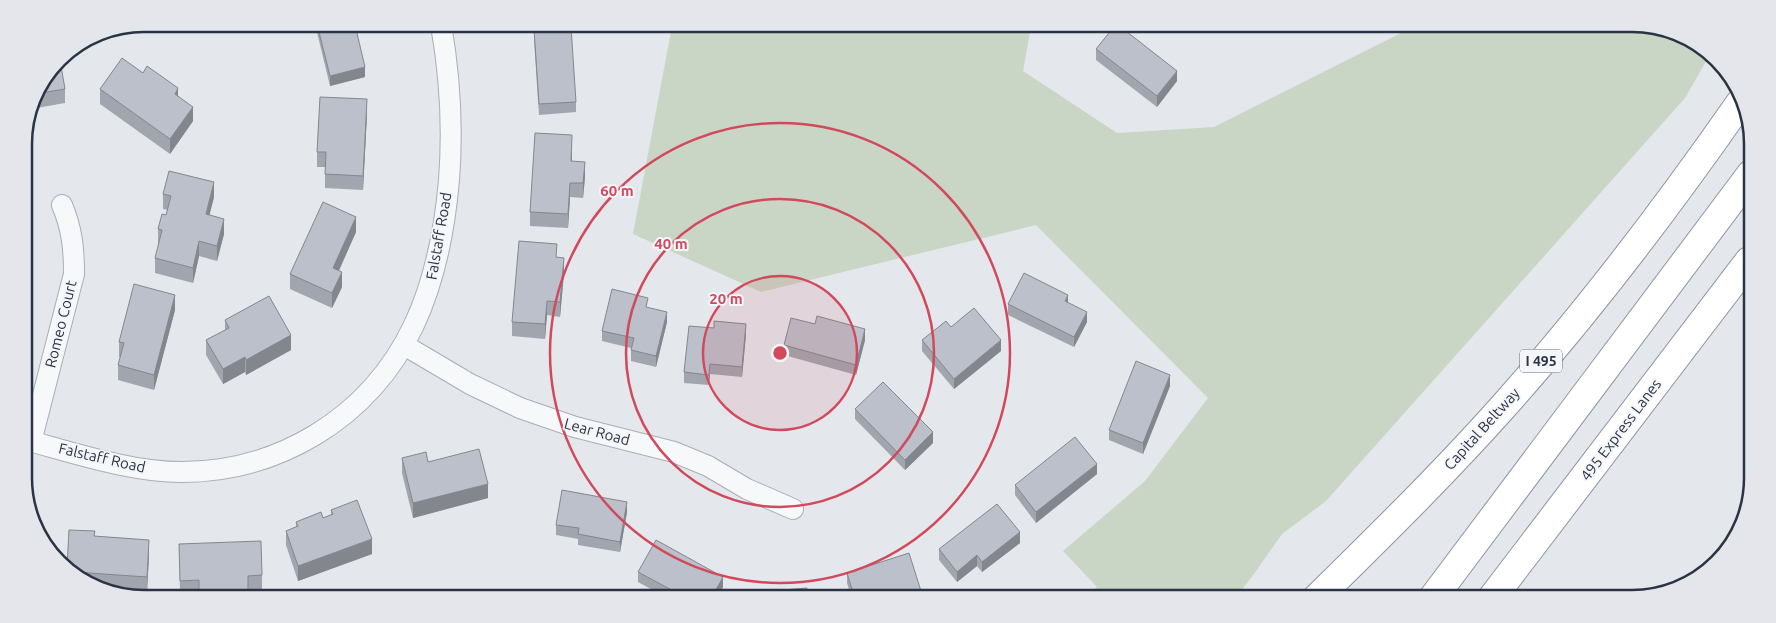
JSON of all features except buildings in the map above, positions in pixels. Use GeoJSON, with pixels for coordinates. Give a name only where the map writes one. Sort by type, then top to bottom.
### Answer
{"type":"FeatureCollection","features":[{"type":"Feature","properties":{"kind":"highway","name":"Capital Beltway"},"geometry":{"type":"LineString","coordinates":[[1325,590],[1402,514],[1509,400],[1601,292],[1687,179],[1737,107]]}},
{"type":"Feature","properties":{"kind":"highway"},"geometry":{"type":"LineString","coordinates":[[1439,590],[1744,182]]}},
{"type":"Feature","properties":{"kind":"highway","name":"495 Express Lanes"},"geometry":{"type":"LineString","coordinates":[[1498,590],[1744,268]]}},
{"type":"Feature","properties":{"kind":"street","name":"Falstaff Road"},"geometry":{"type":"LineString","coordinates":[[32,442],[148,470],[181,472],[220,470],[260,460],[296,446],[334,424],[363,399],[383,376],[404,345],[424,304],[437,263],[446,212],[451,148],[449,89],[442,33]]}},
{"type":"Feature","properties":{"kind":"street","name":"Romeo Court"},"geometry":{"type":"LineString","coordinates":[[32,426],[74,274],[74,246],[68,220],[62,205]]}},
{"type":"Feature","properties":{"kind":"street","name":"Lear Road"},"geometry":{"type":"LineString","coordinates":[[404,345],[470,384],[520,408],[575,427],[674,452],[708,466],[747,489],[793,508]]}},
{"type":"Feature","properties":{"kind":"green space"},"geometry":{"type":"Polygon","coordinates":[[[1030,32],[1023,71],[1117,133],[1214,127],[1403,32],[1646,33],[1661,36],[1688,47],[1706,61],[1685,98],[1326,501],[1282,534],[1241,590],[1094,590],[1097,587],[1063,551],[1145,481],[1208,398],[1036,225],[761,292],[633,234],[671,33],[1030,32]]]}}]}
